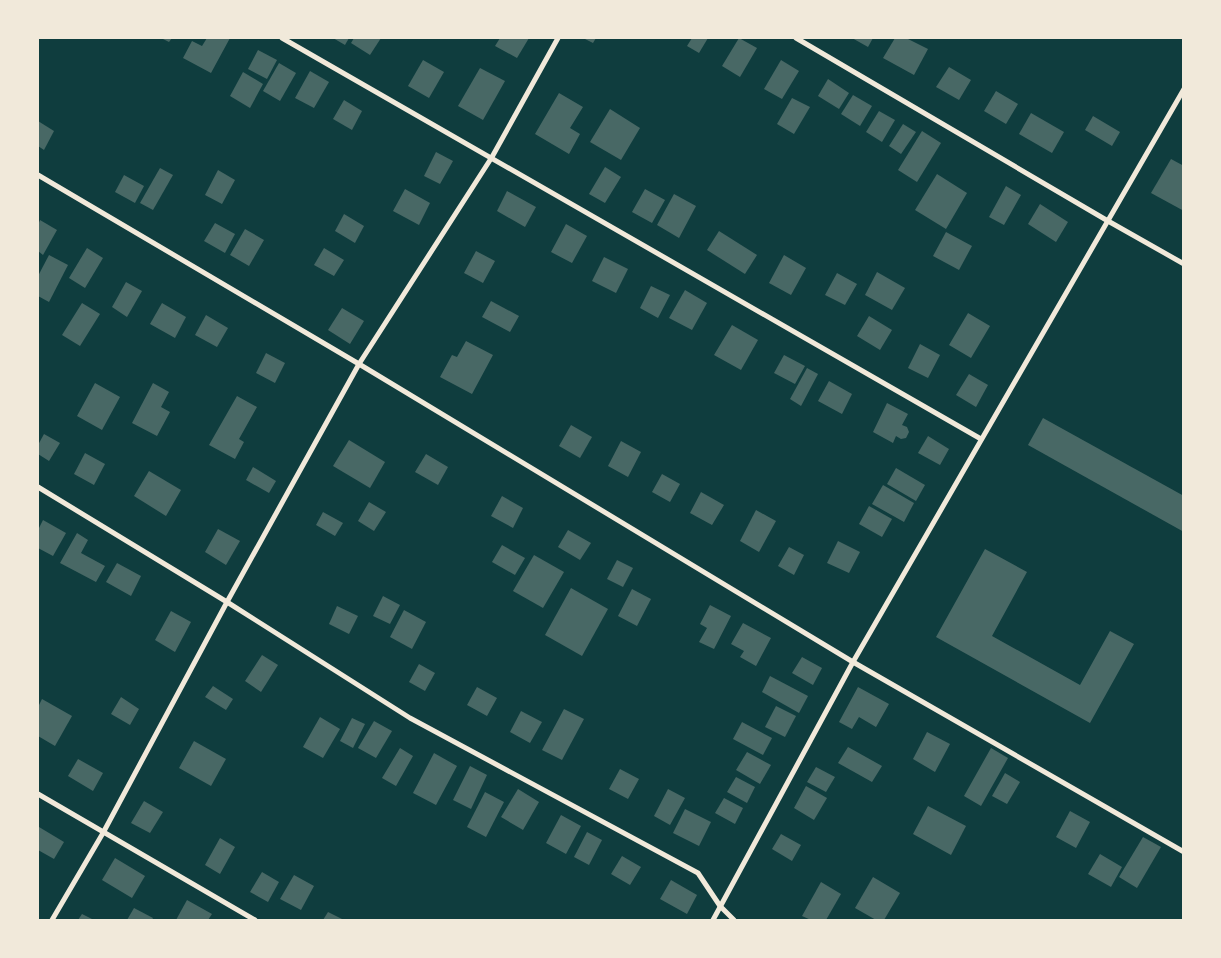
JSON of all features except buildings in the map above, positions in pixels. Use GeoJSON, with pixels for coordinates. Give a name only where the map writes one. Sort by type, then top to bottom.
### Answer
{"type":"FeatureCollection","features":[{"type":"Feature","properties":{"kind":"street"},"geometry":{"type":"LineString","coordinates":[[282,38],[981,439]]}},
{"type":"Feature","properties":{"kind":"street"},"geometry":{"type":"LineString","coordinates":[[52,920],[102,833],[226,602],[359,364],[492,157],[558,38]]}},
{"type":"Feature","properties":{"kind":"street"},"geometry":{"type":"LineString","coordinates":[[796,38],[1184,264]]}},
{"type":"Feature","properties":{"kind":"street"},"geometry":{"type":"LineString","coordinates":[[713,920],[853,662],[1184,89]]}},
{"type":"Feature","properties":{"kind":"street"},"geometry":{"type":"LineString","coordinates":[[38,175],[359,364],[853,662],[1184,852]]}},
{"type":"Feature","properties":{"kind":"street"},"geometry":{"type":"LineString","coordinates":[[38,487],[410,718],[698,873],[720,906],[734,920]]}},
{"type":"Feature","properties":{"kind":"street"},"geometry":{"type":"LineString","coordinates":[[38,794],[102,833],[255,920]]}}]}
